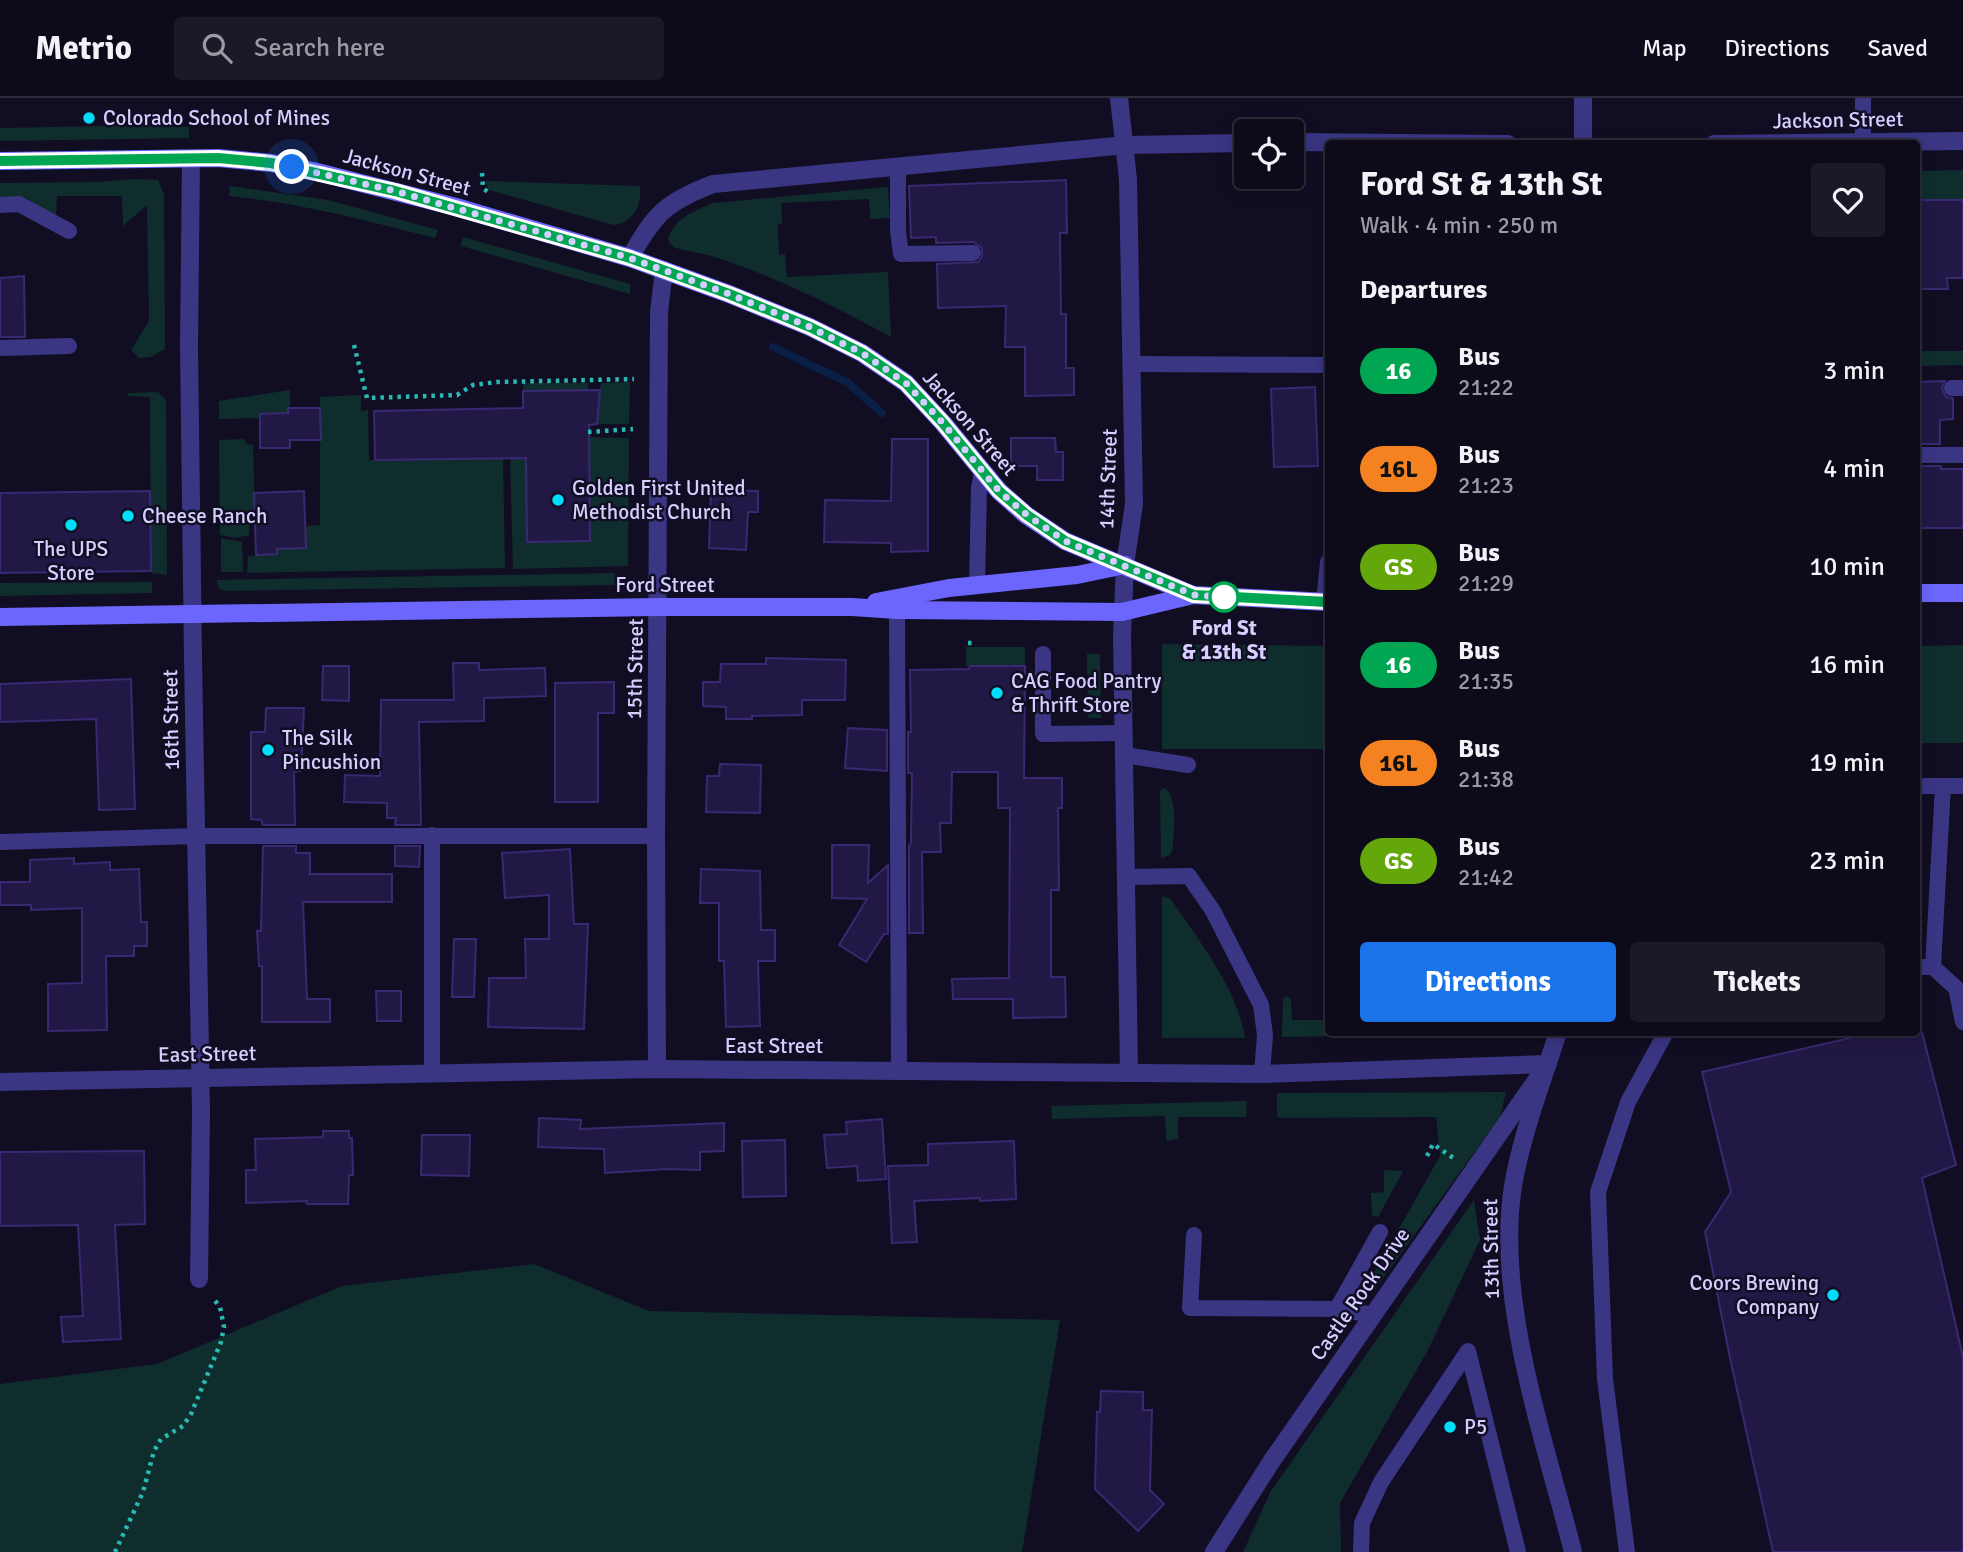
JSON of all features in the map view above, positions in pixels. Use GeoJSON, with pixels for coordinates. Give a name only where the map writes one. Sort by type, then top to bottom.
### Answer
{"type":"FeatureCollection","features":[{"type":"Feature","properties":{"kind":"main road","name":"Jackson Street"},"geometry":{"type":"LineString","coordinates":[[0,161],[218,158],[271,163],[456,207],[664,270],[810,327],[862,353],[906,383],[999,491],[1027,515],[1065,541],[1194,595]]}},
{"type":"Feature","properties":{"kind":"main road"},"geometry":{"type":"LineString","coordinates":[[852,607],[949,587],[1077,575],[1125,565]]}},
{"type":"Feature","properties":{"kind":"main road"},"geometry":{"type":"LineString","coordinates":[[1920,593],[1963,593]]}},
{"type":"Feature","properties":{"kind":"main road","name":"Ford Street"},"geometry":{"type":"LineString","coordinates":[[0,617],[659,607],[1122,612],[1194,595],[1325,603]]}},
{"type":"Feature","properties":{"kind":"street","name":"14th Street"},"geometry":{"type":"LineString","coordinates":[[1119,98],[1126,145],[1134,504],[1125,565],[1122,612],[1129,1071]]}},
{"type":"Feature","properties":{"kind":"street"},"geometry":{"type":"LineString","coordinates":[[1583,98],[1583,140]]}},
{"type":"Feature","properties":{"kind":"street","name":"Jackson Street"},"geometry":{"type":"LineString","coordinates":[[1920,141],[1963,141]]}},
{"type":"Feature","properties":{"kind":"street"},"geometry":{"type":"LineString","coordinates":[[1304,142],[1325,142]]}},
{"type":"Feature","properties":{"kind":"street"},"geometry":{"type":"LineString","coordinates":[[630,258],[644,232],[658,216],[680,197],[713,184],[1126,145],[1234,143]]}},
{"type":"Feature","properties":{"kind":"street","name":"16th Street"},"geometry":{"type":"LineString","coordinates":[[191,159],[189,348],[200,1077],[199,1279]]}},
{"type":"Feature","properties":{"kind":"street","name":"15th Street"},"geometry":{"type":"LineString","coordinates":[[657,1069],[659,312],[664,270]]}},
{"type":"Feature","properties":{"kind":"street","name":"13th Street"},"geometry":{"type":"LineString","coordinates":[[1557,1036],[1523,1136],[1513,1188],[1509,1241],[1513,1304],[1573,1552]]}},
{"type":"Feature","properties":{"kind":"street","name":"East Street"},"geometry":{"type":"LineString","coordinates":[[0,1082],[657,1069],[1262,1073],[1548,1064]]}},
{"type":"Feature","properties":{"kind":"street","name":"Castle Rock Drive"},"geometry":{"type":"LineString","coordinates":[[1214,1552],[1271,1462],[1548,1064]]}},
{"type":"Feature","properties":{"kind":"lane"},"geometry":{"type":"LineString","coordinates":[[1863,98],[1863,140]]}},
{"type":"Feature","properties":{"kind":"lane"},"geometry":{"type":"LineString","coordinates":[[898,167],[898,231],[901,254],[973,253]]}},
{"type":"Feature","properties":{"kind":"lane"},"geometry":{"type":"LineString","coordinates":[[0,205],[19,204],[69,231]]}},
{"type":"Feature","properties":{"kind":"lane"},"geometry":{"type":"LineString","coordinates":[[0,348],[69,346]]}},
{"type":"Feature","properties":{"kind":"lane"},"geometry":{"type":"LineString","coordinates":[[1131,364],[1325,365]]}},
{"type":"Feature","properties":{"kind":"lane"},"geometry":{"type":"LineString","coordinates":[[1920,455],[1963,455]]}},
{"type":"Feature","properties":{"kind":"lane"},"geometry":{"type":"LineString","coordinates":[[977,584],[979,488],[982,472]]}},
{"type":"Feature","properties":{"kind":"lane"},"geometry":{"type":"LineString","coordinates":[[897,610],[899,1069]]}},
{"type":"Feature","properties":{"kind":"lane"},"geometry":{"type":"LineString","coordinates":[[1043,654],[1043,734],[1124,733]]}},
{"type":"Feature","properties":{"kind":"lane"},"geometry":{"type":"LineString","coordinates":[[1125,755],[1188,765]]}},
{"type":"Feature","properties":{"kind":"lane"},"geometry":{"type":"LineString","coordinates":[[1920,786],[1963,786]]}},
{"type":"Feature","properties":{"kind":"lane"},"geometry":{"type":"LineString","coordinates":[[1943,786],[1925,967],[1956,988],[1963,1022]]}},
{"type":"Feature","properties":{"kind":"lane"},"geometry":{"type":"LineString","coordinates":[[432,835],[432,1074]]}},
{"type":"Feature","properties":{"kind":"lane"},"geometry":{"type":"LineString","coordinates":[[0,842],[196,836],[656,836]]}},
{"type":"Feature","properties":{"kind":"lane"},"geometry":{"type":"LineString","coordinates":[[1128,877],[1189,876],[1213,911],[1261,1005],[1265,1035],[1262,1073]]}},
{"type":"Feature","properties":{"kind":"lane"},"geometry":{"type":"LineString","coordinates":[[1627,1552],[1605,1380],[1598,1192],[1628,1102],[1664,1036]]}},
{"type":"Feature","properties":{"kind":"lane"},"geometry":{"type":"LineString","coordinates":[[1337,1309],[1380,1233]]}},
{"type":"Feature","properties":{"kind":"lane"},"geometry":{"type":"LineString","coordinates":[[1194,1235],[1190,1308],[1337,1309],[1374,1315]]}},
{"type":"Feature","properties":{"kind":"lane"},"geometry":{"type":"LineString","coordinates":[[1361,1552],[1362,1523],[1381,1482],[1468,1351],[1518,1552]]}},
{"type":"Feature","properties":{"kind":"path"},"geometry":{"type":"LineString","coordinates":[[354,345],[366,398],[457,395],[473,385],[497,382],[634,379]]}},
{"type":"Feature","properties":{"kind":"path"},"geometry":{"type":"LineString","coordinates":[[588,432],[633,429]]}},
{"type":"Feature","properties":{"kind":"path"},"geometry":{"type":"LineString","coordinates":[[968,643],[974,643]]}},
{"type":"Feature","properties":{"kind":"path"},"geometry":{"type":"LineString","coordinates":[[1427,1156],[1433,1144]]}},
{"type":"Feature","properties":{"kind":"path"},"geometry":{"type":"LineString","coordinates":[[114,1552],[144,1492],[154,1451],[161,1439],[183,1426],[191,1414],[221,1342],[224,1327],[220,1307],[199,1279]]}},
{"type":"Feature","properties":{"kind":"green space"},"geometry":{"type":"Polygon","coordinates":[[[155,125],[189,127],[189,138],[0,141],[0,128],[155,125]]]}},
{"type":"Feature","properties":{"kind":"green space"},"geometry":{"type":"Polygon","coordinates":[[[1963,170],[1963,200],[1920,200],[1920,171],[1963,170]]]}},
{"type":"Feature","properties":{"kind":"green space"},"geometry":{"type":"Polygon","coordinates":[[[158,180],[164,194],[165,349],[150,357],[139,358],[131,350],[149,321],[147,205],[123,226],[122,196],[57,196],[56,217],[24,197],[0,197],[0,183],[158,180]]]}},
{"type":"Feature","properties":{"kind":"green space"},"geometry":{"type":"Polygon","coordinates":[[[485,181],[640,186],[640,193],[638,206],[631,217],[613,225],[489,190],[485,181]]]}},
{"type":"Feature","properties":{"kind":"green space"},"geometry":{"type":"Polygon","coordinates":[[[230,186],[328,200],[438,230],[435,238],[307,208],[229,196],[230,186]]]}},
{"type":"Feature","properties":{"kind":"green space"},"geometry":{"type":"Polygon","coordinates":[[[888,187],[890,218],[870,219],[869,199],[781,203],[782,223],[778,225],[779,255],[785,254],[787,277],[888,272],[891,337],[785,284],[718,258],[676,248],[668,239],[680,220],[713,203],[888,187]]]}},
{"type":"Feature","properties":{"kind":"green space"},"geometry":{"type":"Polygon","coordinates":[[[463,237],[630,284],[630,294],[461,246],[463,237]]]}},
{"type":"Feature","properties":{"kind":"green space"},"geometry":{"type":"Polygon","coordinates":[[[1920,351],[1963,351],[1963,365],[1920,366],[1920,351]]]}},
{"type":"Feature","properties":{"kind":"green space"},"geometry":{"type":"Polygon","coordinates":[[[630,382],[629,424],[597,424],[601,383],[630,382]]]}},
{"type":"Feature","properties":{"kind":"green space"},"geometry":{"type":"Polygon","coordinates":[[[523,383],[588,383],[588,390],[523,391],[523,383]]]}},
{"type":"Feature","properties":{"kind":"green space"},"geometry":{"type":"Polygon","coordinates":[[[290,390],[288,413],[261,414],[260,418],[219,419],[219,401],[290,390]]]}},
{"type":"Feature","properties":{"kind":"green space"},"geometry":{"type":"Polygon","coordinates":[[[158,392],[166,400],[167,575],[151,573],[150,397],[128,396],[127,393],[158,392]]]}},
{"type":"Feature","properties":{"kind":"green space"},"geometry":{"type":"Polygon","coordinates":[[[361,395],[361,411],[368,410],[369,460],[503,458],[505,568],[247,573],[248,556],[277,554],[277,549],[308,526],[320,525],[320,397],[361,395]]]}},
{"type":"Feature","properties":{"kind":"green space"},"geometry":{"type":"Polygon","coordinates":[[[589,437],[629,438],[628,566],[513,569],[510,458],[526,457],[590,541],[589,437]]]}},
{"type":"Feature","properties":{"kind":"green space"},"geometry":{"type":"Polygon","coordinates":[[[244,439],[247,444],[253,445],[255,519],[250,520],[249,535],[236,538],[220,535],[219,440],[244,439]]]}},
{"type":"Feature","properties":{"kind":"green space"},"geometry":{"type":"Polygon","coordinates":[[[221,538],[242,542],[243,572],[221,572],[221,538]]]}},
{"type":"Feature","properties":{"kind":"green space"},"geometry":{"type":"Polygon","coordinates":[[[615,573],[615,585],[224,591],[218,587],[217,580],[615,573]]]}},
{"type":"Feature","properties":{"kind":"green space"},"geometry":{"type":"Polygon","coordinates":[[[152,582],[152,593],[0,596],[0,583],[152,582]]]}},
{"type":"Feature","properties":{"kind":"green space"},"geometry":{"type":"Polygon","coordinates":[[[1162,644],[1325,646],[1325,749],[1162,749],[1162,644]]]}},
{"type":"Feature","properties":{"kind":"green space"},"geometry":{"type":"Polygon","coordinates":[[[1963,645],[1963,743],[1920,743],[1920,646],[1963,645]]]}},
{"type":"Feature","properties":{"kind":"green space"},"geometry":{"type":"Polygon","coordinates":[[[966,647],[1025,647],[1025,666],[966,666],[966,647]]]}},
{"type":"Feature","properties":{"kind":"green space"},"geometry":{"type":"Polygon","coordinates":[[[1087,654],[1100,654],[1101,718],[1088,718],[1087,654]]]}},
{"type":"Feature","properties":{"kind":"green space"},"geometry":{"type":"Polygon","coordinates":[[[1164,788],[1172,799],[1173,849],[1170,855],[1161,858],[1160,790],[1164,788]]]}},
{"type":"Feature","properties":{"kind":"green space"},"geometry":{"type":"Polygon","coordinates":[[[1162,896],[1171,899],[1225,982],[1234,1000],[1245,1038],[1162,1038],[1162,896]]]}},
{"type":"Feature","properties":{"kind":"green space"},"geometry":{"type":"Polygon","coordinates":[[[1286,996],[1291,999],[1292,1020],[1325,1020],[1325,1036],[1338,1036],[1282,1037],[1283,999],[1286,996]]]}},
{"type":"Feature","properties":{"kind":"green space"},"geometry":{"type":"Polygon","coordinates":[[[1506,1092],[1500,1117],[1373,1292],[1366,1287],[1440,1156],[1436,1117],[1283,1118],[1277,1117],[1277,1093],[1506,1092]]]}},
{"type":"Feature","properties":{"kind":"green space"},"geometry":{"type":"Polygon","coordinates":[[[1247,1101],[1246,1117],[1178,1117],[1178,1139],[1166,1141],[1165,1116],[1052,1119],[1051,1106],[1247,1101]]]}},
{"type":"Feature","properties":{"kind":"green space"},"geometry":{"type":"Polygon","coordinates":[[[1384,1170],[1403,1171],[1378,1217],[1372,1216],[1371,1193],[1384,1192],[1384,1170]]]}},
{"type":"Feature","properties":{"kind":"green space"},"geometry":{"type":"Polygon","coordinates":[[[1474,1200],[1480,1240],[1428,1350],[1340,1503],[1341,1552],[1243,1552],[1271,1491],[1474,1200]]]}},
{"type":"Feature","properties":{"kind":"green space"},"geometry":{"type":"Polygon","coordinates":[[[534,1264],[649,1311],[1060,1320],[1022,1552],[0,1552],[0,1384],[157,1364],[342,1286],[534,1264]]]}},
{"type":"Feature","properties":{"kind":"building"},"geometry":{"type":"Polygon","coordinates":[[[1066,180],[1067,233],[1060,233],[1061,314],[1066,314],[1066,368],[1074,368],[1074,395],[1025,396],[1025,347],[1005,347],[1006,306],[938,308],[937,264],[978,262],[982,257],[982,248],[973,242],[936,243],[936,237],[911,238],[909,186],[1066,180]]]}},
{"type":"Feature","properties":{"kind":"building"},"geometry":{"type":"Polygon","coordinates":[[[1920,200],[1963,200],[1963,278],[1947,278],[1948,289],[1920,289],[1920,200]]]}},
{"type":"Feature","properties":{"kind":"building"},"geometry":{"type":"Polygon","coordinates":[[[24,276],[25,337],[0,337],[0,278],[24,276]]]}},
{"type":"Feature","properties":{"kind":"building"},"geometry":{"type":"Polygon","coordinates":[[[1945,381],[1942,389],[1946,397],[1953,398],[1953,419],[1940,420],[1940,444],[1920,444],[1920,382],[1945,381]]]}},
{"type":"Feature","properties":{"kind":"building"},"geometry":{"type":"Polygon","coordinates":[[[1315,387],[1318,466],[1274,467],[1271,389],[1315,387]]]}},
{"type":"Feature","properties":{"kind":"building","name":"Golden First United Methodist Church"},"geometry":{"type":"Polygon","coordinates":[[[600,390],[597,424],[589,425],[590,541],[527,542],[526,458],[375,460],[374,411],[523,408],[523,391],[600,390]]]}},
{"type":"Feature","properties":{"kind":"building"},"geometry":{"type":"Polygon","coordinates":[[[288,408],[320,408],[321,440],[290,440],[290,448],[260,448],[260,414],[288,413],[288,408]]]}},
{"type":"Feature","properties":{"kind":"building"},"geometry":{"type":"Polygon","coordinates":[[[1011,438],[1055,438],[1056,452],[1063,452],[1063,480],[1037,480],[1037,466],[1011,466],[1011,438]]]}},
{"type":"Feature","properties":{"kind":"building"},"geometry":{"type":"Polygon","coordinates":[[[892,439],[928,439],[928,551],[891,552],[891,543],[824,542],[825,500],[891,501],[892,439]]]}},
{"type":"Feature","properties":{"kind":"building"},"geometry":{"type":"Polygon","coordinates":[[[1920,466],[1963,469],[1963,528],[1920,528],[1920,466]]]}},
{"type":"Feature","properties":{"kind":"building"},"geometry":{"type":"Polygon","coordinates":[[[711,490],[758,491],[758,512],[748,512],[746,550],[709,548],[711,490]]]}},
{"type":"Feature","properties":{"kind":"building"},"geometry":{"type":"Polygon","coordinates":[[[150,491],[151,571],[0,573],[0,493],[150,491]]]}},
{"type":"Feature","properties":{"kind":"building"},"geometry":{"type":"Polygon","coordinates":[[[304,491],[306,548],[277,549],[277,554],[256,555],[254,493],[304,491]]]}},
{"type":"Feature","properties":{"kind":"building"},"geometry":{"type":"Polygon","coordinates":[[[766,658],[846,660],[845,700],[802,700],[802,715],[752,716],[752,719],[726,719],[726,707],[703,706],[703,682],[720,682],[721,664],[766,664],[766,658]]]}},
{"type":"Feature","properties":{"kind":"building"},"geometry":{"type":"Polygon","coordinates":[[[453,663],[479,663],[479,670],[545,668],[546,696],[484,698],[484,721],[419,722],[421,825],[395,825],[396,818],[387,818],[387,803],[344,802],[345,775],[380,776],[381,700],[454,700],[453,663]]]}},
{"type":"Feature","properties":{"kind":"building"},"geometry":{"type":"Polygon","coordinates":[[[323,666],[349,666],[349,701],[322,700],[323,666]]]}},
{"type":"Feature","properties":{"kind":"building"},"geometry":{"type":"Polygon","coordinates":[[[970,666],[1025,666],[1024,778],[1062,778],[1062,808],[1058,808],[1059,890],[1051,890],[1051,977],[1065,977],[1066,1017],[1013,1018],[1013,999],[953,999],[952,979],[1009,978],[1010,808],[998,808],[998,772],[952,772],[951,823],[940,823],[941,852],[922,852],[923,933],[909,933],[912,773],[908,773],[908,732],[911,732],[910,670],[969,669],[970,666]]]}},
{"type":"Feature","properties":{"kind":"building"},"geometry":{"type":"Polygon","coordinates":[[[131,679],[135,809],[99,810],[96,719],[0,722],[0,684],[131,679]]]}},
{"type":"Feature","properties":{"kind":"building"},"geometry":{"type":"Polygon","coordinates":[[[614,682],[614,713],[598,713],[598,802],[555,802],[555,683],[614,682]]]}},
{"type":"Feature","properties":{"kind":"building"},"geometry":{"type":"Polygon","coordinates":[[[266,708],[304,708],[301,771],[294,772],[295,825],[263,825],[261,820],[251,819],[251,732],[265,732],[266,708]]]}},
{"type":"Feature","properties":{"kind":"building"},"geometry":{"type":"Polygon","coordinates":[[[848,728],[887,730],[887,771],[845,768],[848,728]]]}},
{"type":"Feature","properties":{"kind":"building"},"geometry":{"type":"Polygon","coordinates":[[[720,764],[761,765],[760,813],[706,812],[707,776],[719,776],[720,764]]]}},
{"type":"Feature","properties":{"kind":"building"},"geometry":{"type":"Polygon","coordinates":[[[832,845],[869,845],[868,883],[888,865],[888,934],[884,934],[866,962],[839,945],[867,899],[832,898],[832,845]]]}},
{"type":"Feature","properties":{"kind":"building"},"geometry":{"type":"Polygon","coordinates":[[[263,846],[296,846],[296,853],[310,853],[310,874],[392,874],[392,902],[303,902],[307,999],[330,999],[330,1022],[262,1022],[262,966],[259,966],[257,931],[261,931],[263,846]]]}},
{"type":"Feature","properties":{"kind":"building"},"geometry":{"type":"Polygon","coordinates":[[[395,846],[420,846],[419,867],[395,866],[395,846]]]}},
{"type":"Feature","properties":{"kind":"building"},"geometry":{"type":"Polygon","coordinates":[[[570,849],[574,924],[588,924],[584,1029],[488,1027],[489,978],[526,978],[525,939],[549,939],[549,895],[505,898],[502,853],[570,849]]]}},
{"type":"Feature","properties":{"kind":"building"},"geometry":{"type":"Polygon","coordinates":[[[74,858],[74,864],[110,862],[110,870],[139,869],[141,922],[147,922],[147,946],[134,946],[134,956],[106,956],[107,1030],[48,1031],[48,984],[82,983],[82,908],[31,910],[31,905],[0,905],[0,882],[30,882],[30,860],[74,858]]]}},
{"type":"Feature","properties":{"kind":"building"},"geometry":{"type":"Polygon","coordinates":[[[701,869],[760,871],[761,930],[775,930],[775,961],[758,961],[760,1026],[726,1027],[724,961],[719,961],[719,903],[700,903],[701,869]]]}},
{"type":"Feature","properties":{"kind":"building"},"geometry":{"type":"Polygon","coordinates":[[[454,939],[476,939],[474,997],[452,997],[454,939]]]}},
{"type":"Feature","properties":{"kind":"building"},"geometry":{"type":"Polygon","coordinates":[[[376,991],[401,991],[401,1021],[377,1021],[376,991]]]}},
{"type":"Feature","properties":{"kind":"building","name":"Coors Brewing Company"},"geometry":{"type":"Polygon","coordinates":[[[1922,1032],[1956,1165],[1922,1178],[1963,1357],[1963,1552],[1773,1552],[1705,1232],[1731,1192],[1702,1072],[1859,1036],[1920,1036],[1922,1032]]]}},
{"type":"Feature","properties":{"kind":"building"},"geometry":{"type":"Polygon","coordinates":[[[539,1118],[581,1120],[580,1129],[724,1123],[724,1151],[700,1152],[700,1170],[605,1173],[604,1149],[538,1147],[539,1118]]]}},
{"type":"Feature","properties":{"kind":"building"},"geometry":{"type":"Polygon","coordinates":[[[882,1119],[886,1179],[858,1181],[857,1166],[827,1168],[824,1135],[847,1134],[846,1122],[882,1119]]]}},
{"type":"Feature","properties":{"kind":"building"},"geometry":{"type":"Polygon","coordinates":[[[323,1131],[349,1131],[349,1138],[352,1138],[353,1175],[349,1175],[348,1204],[307,1204],[307,1201],[246,1203],[246,1170],[256,1170],[255,1139],[323,1137],[323,1131]]]}},
{"type":"Feature","properties":{"kind":"building"},"geometry":{"type":"Polygon","coordinates":[[[422,1135],[470,1135],[469,1176],[421,1175],[422,1135]]]}},
{"type":"Feature","properties":{"kind":"building"},"geometry":{"type":"Polygon","coordinates":[[[785,1140],[786,1196],[743,1197],[742,1141],[785,1140]]]}},
{"type":"Feature","properties":{"kind":"building"},"geometry":{"type":"Polygon","coordinates":[[[1014,1141],[1016,1199],[914,1201],[917,1242],[892,1243],[888,1166],[928,1165],[928,1144],[1014,1141]]]}},
{"type":"Feature","properties":{"kind":"building"},"geometry":{"type":"Polygon","coordinates":[[[144,1151],[145,1224],[115,1225],[121,1339],[63,1342],[61,1317],[83,1316],[78,1225],[0,1226],[0,1152],[144,1151]]]}},
{"type":"Feature","properties":{"kind":"building"},"geometry":{"type":"Polygon","coordinates":[[[1101,1391],[1143,1392],[1143,1410],[1152,1410],[1150,1490],[1164,1504],[1138,1531],[1095,1489],[1097,1412],[1100,1412],[1101,1391]]]}},
{"type":"Feature","properties":{"kind":"waterway"},"geometry":{"type":"LineString","coordinates":[[773,347],[847,382],[882,413]]}},
{"type":"Feature","properties":{"kind":"bus line","name":"16"},"geometry":{"type":"LineString","coordinates":[[0,161],[218,158],[271,163],[456,207],[630,258],[810,327],[862,353],[906,383],[999,491],[1027,515],[1065,541],[1194,595],[1325,602]]}},
{"type":"Feature","properties":{"kind":"place","name":"Colorado School of Mines"},"geometry":{"type":"Point","coordinates":[89,118]}},
{"type":"Feature","properties":{"kind":"place","name":"Golden First United Methodist Church"},"geometry":{"type":"Point","coordinates":[558,500]}},
{"type":"Feature","properties":{"kind":"place","name":"Cheese Ranch"},"geometry":{"type":"Point","coordinates":[128,516]}},
{"type":"Feature","properties":{"kind":"place","name":"The UPS Store"},"geometry":{"type":"Point","coordinates":[71,525]}},
{"type":"Feature","properties":{"kind":"place","name":"Ford St & 13th St"},"geometry":{"type":"Point","coordinates":[1224,597]}},
{"type":"Feature","properties":{"kind":"place","name":"CAG Food Pantry & Thrift Store"},"geometry":{"type":"Point","coordinates":[997,693]}},
{"type":"Feature","properties":{"kind":"place","name":"The Silk Pincushion"},"geometry":{"type":"Point","coordinates":[268,750]}},
{"type":"Feature","properties":{"kind":"place","name":"Coors Brewing Company"},"geometry":{"type":"Point","coordinates":[1833,1295]}},
{"type":"Feature","properties":{"kind":"place","name":"P5"},"geometry":{"type":"Point","coordinates":[1450,1427]}},
{"type":"Feature","properties":{"kind":"route"},"geometry":{"type":"LineString","coordinates":[[292,167],[456,207],[630,258],[810,327],[862,353],[906,383],[999,491],[1027,515],[1065,541],[1194,595],[1224,597]]}}]}
